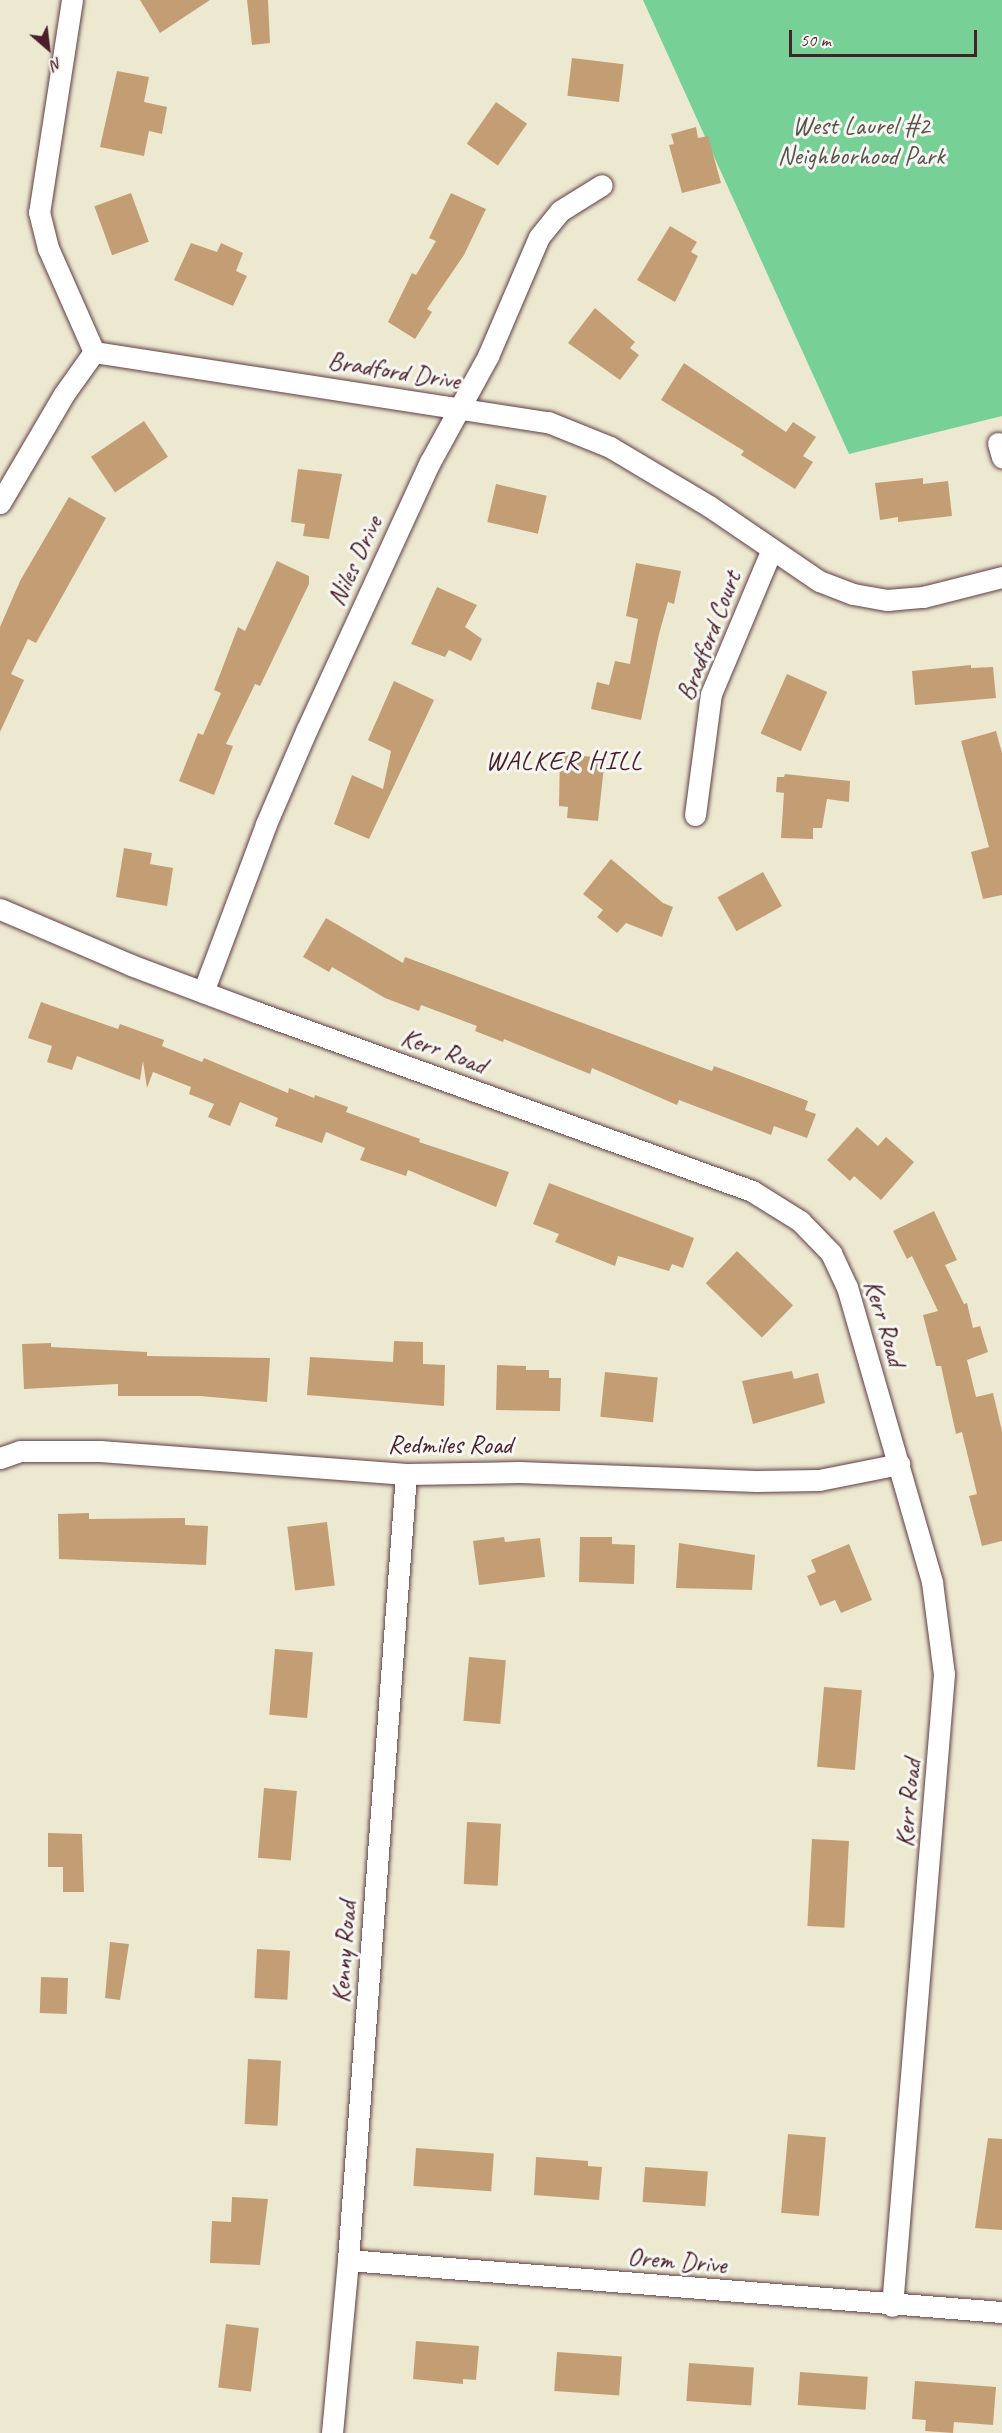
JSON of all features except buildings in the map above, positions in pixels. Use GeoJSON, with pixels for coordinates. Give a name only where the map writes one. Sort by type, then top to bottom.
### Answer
{"type":"FeatureCollection","features":[{"type":"Feature","properties":{"kind":"street"},"geometry":{"type":"LineString","coordinates":[[0,502],[64,394],[94,352],[48,248],[39,212],[72,0]]}},
{"type":"Feature","properties":{"kind":"street","name":"Niles Drive"},"geometry":{"type":"LineString","coordinates":[[203,992],[266,824],[302,740],[458,408],[488,356],[547,223],[574,200],[602,185]]}},
{"type":"Feature","properties":{"kind":"street","name":"Bradford Drive"},"geometry":{"type":"LineString","coordinates":[[94,352],[548,422],[588,436],[683,489],[819,581],[869,598],[924,597],[1002,577]]}},
{"type":"Feature","properties":{"kind":"street","name":"Bradford Court"},"geometry":{"type":"LineString","coordinates":[[695,815],[711,694],[772,549]]}},
{"type":"Feature","properties":{"kind":"street","name":"Kerr Road"},"geometry":{"type":"LineString","coordinates":[[0,909],[203,992],[752,1191],[782,1207],[816,1235],[840,1268],[932,1582],[944,1674],[892,2306]]}},
{"type":"Feature","properties":{"kind":"street","name":"Redmiles Road"},"geometry":{"type":"LineString","coordinates":[[0,1458],[20,1451],[100,1451],[406,1474],[519,1472],[819,1480],[899,1464]]}},
{"type":"Feature","properties":{"kind":"street","name":"Kenny Road"},"geometry":{"type":"LineString","coordinates":[[332,2433],[348,2260],[406,1474]]}},
{"type":"Feature","properties":{"kind":"street","name":"Orem Drive"},"geometry":{"type":"LineString","coordinates":[[348,2260],[892,2306],[1002,2312]]}},
{"type":"Feature","properties":{"kind":"green space","name":"West Laurel #2 Neighborhood Park"},"geometry":{"type":"Polygon","coordinates":[[[643,0],[1002,0],[1002,416],[849,454],[643,0]]]}},
{"type":"Feature","properties":{"kind":"district","name":"WALKER HILL"},"geometry":{"type":"Point","coordinates":[564,761]}}]}
